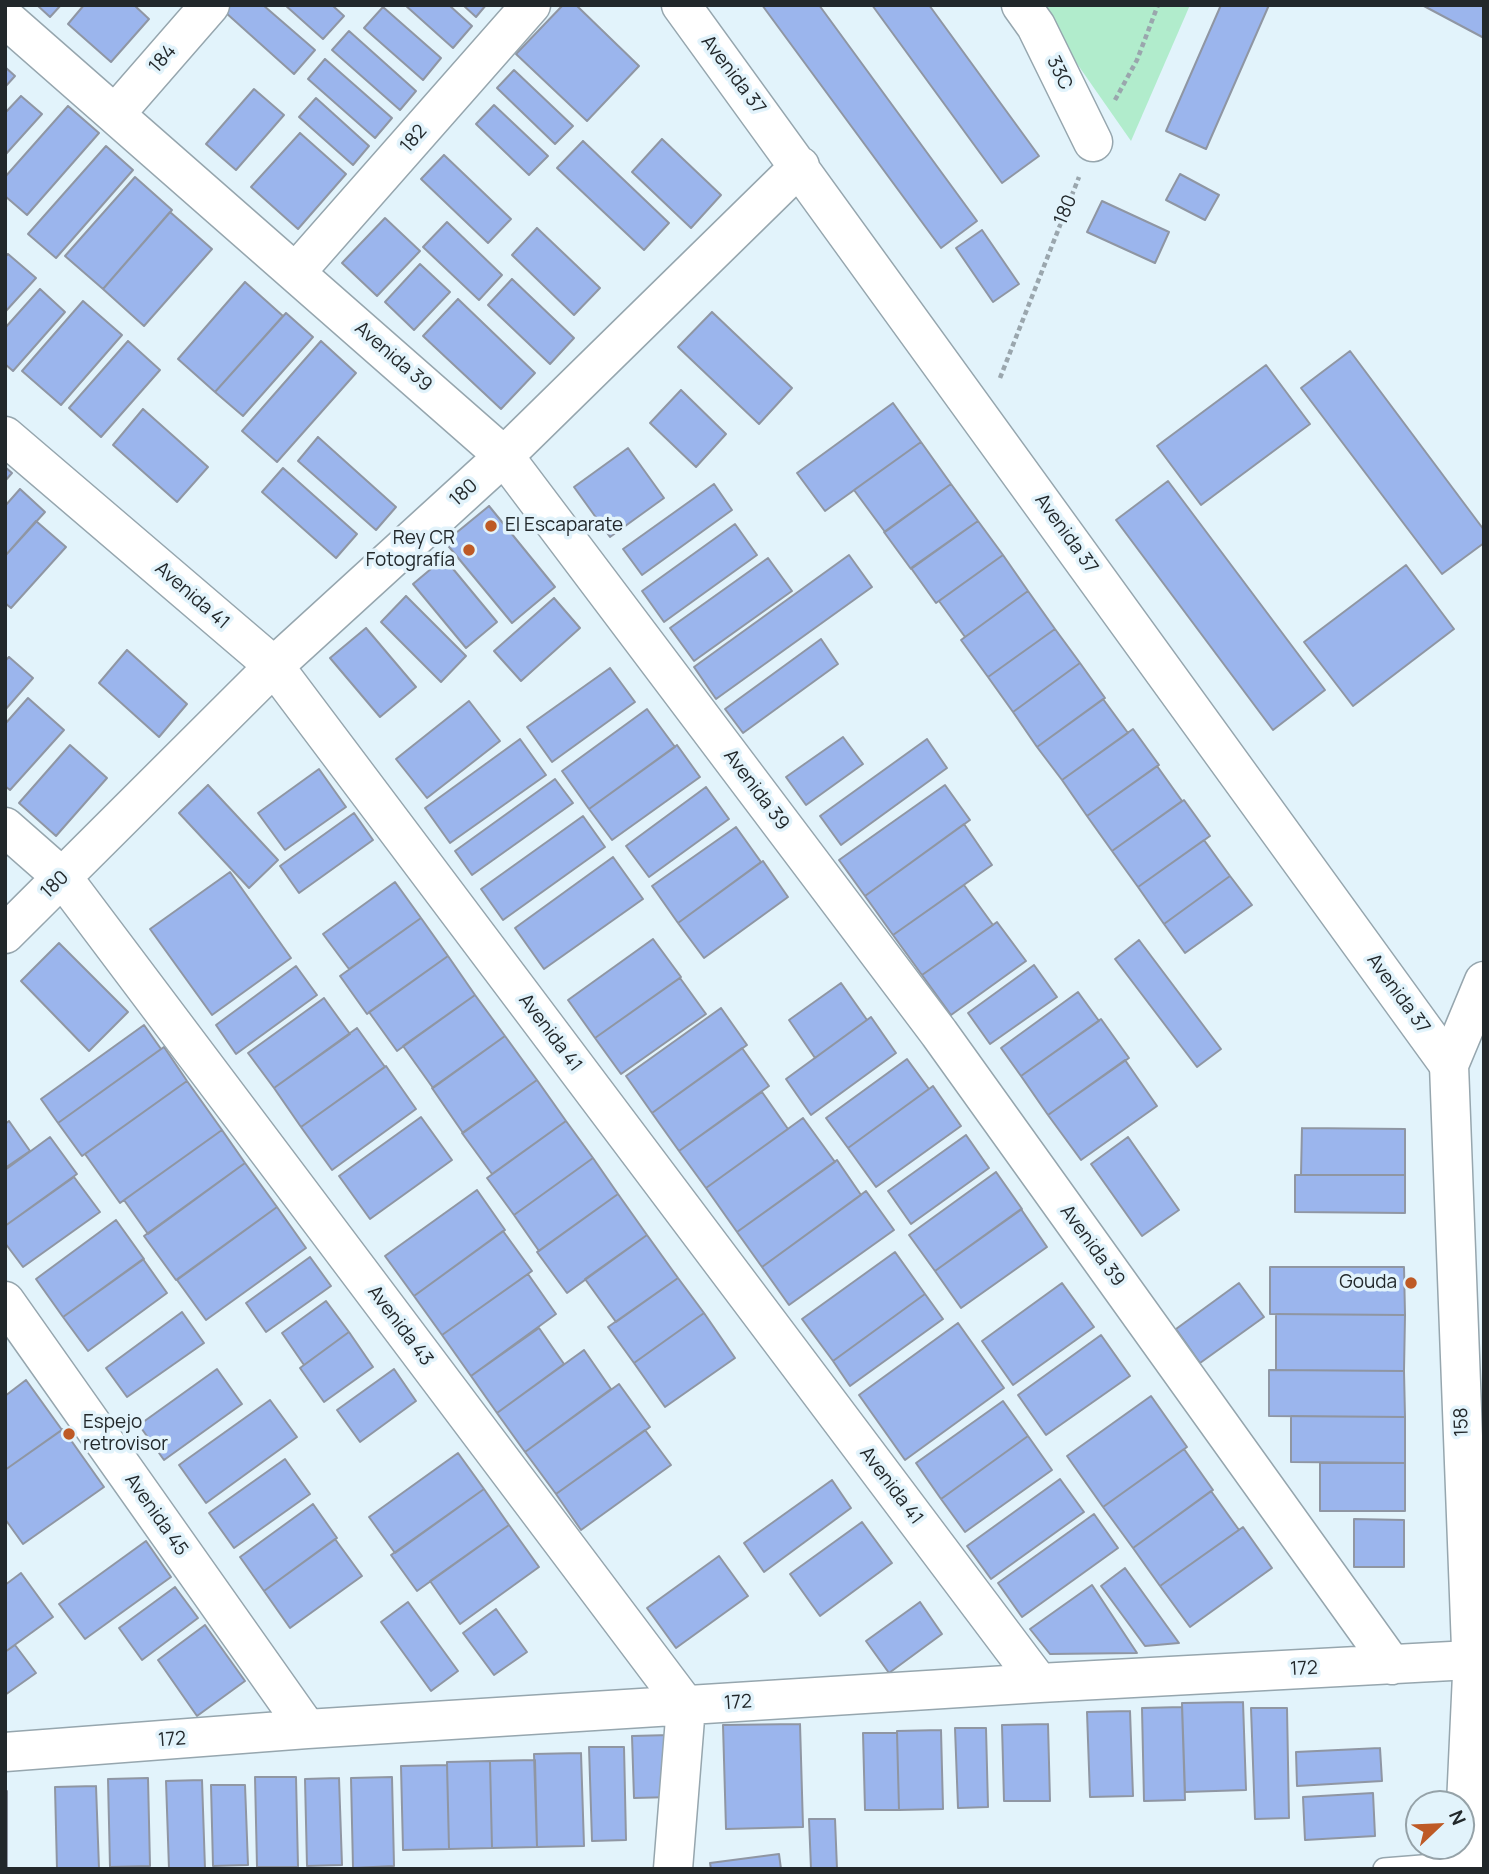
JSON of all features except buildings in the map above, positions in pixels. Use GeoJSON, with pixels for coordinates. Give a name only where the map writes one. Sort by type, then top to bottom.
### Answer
{"type":"FeatureCollection","features":[{"type":"Feature","properties":{"kind":"street","name":"184"},"geometry":{"type":"LineString","coordinates":[[116,113],[210,5]]}},
{"type":"Feature","properties":{"kind":"street","name":"182"},"geometry":{"type":"LineString","coordinates":[[296,272],[531,5]]}},
{"type":"Feature","properties":{"kind":"street","name":"Avenida 37"},"geometry":{"type":"LineString","coordinates":[[681,5],[1449,1065]]}},
{"type":"Feature","properties":{"kind":"street","name":"33C"},"geometry":{"type":"LineString","coordinates":[[1021,5],[1036,26],[1093,142]]}},
{"type":"Feature","properties":{"kind":"street","name":"Avenida 39"},"geometry":{"type":"LineString","coordinates":[[5,18],[504,456],[939,1033],[1392,1665]]}},
{"type":"Feature","properties":{"kind":"street","name":"180"},"geometry":{"type":"LineString","coordinates":[[5,934],[274,666],[504,456],[800,166]]}},
{"type":"Feature","properties":{"kind":"street","name":"Avenida 41"},"geometry":{"type":"LineString","coordinates":[[5,436],[274,666],[1039,1683]]}},
{"type":"Feature","properties":{"kind":"street","name":"Avenida 43"},"geometry":{"type":"LineString","coordinates":[[5,827],[63,878],[686,1706]]}},
{"type":"Feature","properties":{"kind":"street","name":"158"},"geometry":{"type":"LineString","coordinates":[[1471,1864],[1472,1369],[1449,1065],[1484,981]]}},
{"type":"Feature","properties":{"kind":"street","name":"Avenida 45"},"geometry":{"type":"LineString","coordinates":[[5,1301],[307,1729]]}},
{"type":"Feature","properties":{"kind":"street","name":"172"},"geometry":{"type":"LineString","coordinates":[[5,1752],[307,1729],[1039,1683],[1470,1660]]}},
{"type":"Feature","properties":{"kind":"street"},"geometry":{"type":"LineString","coordinates":[[673,1869],[686,1706]]}},
{"type":"Feature","properties":{"kind":"lane"},"geometry":{"type":"LineString","coordinates":[[1384,1869],[1471,1864]]}},
{"type":"Feature","properties":{"kind":"path","name":"180"},"geometry":{"type":"LineString","coordinates":[[982,418],[1093,142],[1137,60],[1158,5]]}},
{"type":"Feature","properties":{"kind":"green space"},"geometry":{"type":"Polygon","coordinates":[[[1036,5],[1190,5],[1131,141],[1036,5]]]}},
{"type":"Feature","properties":{"kind":"place","name":"El Escaparate"},"geometry":{"type":"Point","coordinates":[491,526]}},
{"type":"Feature","properties":{"kind":"place","name":"Rey CR Fotografía"},"geometry":{"type":"Point","coordinates":[469,550]}},
{"type":"Feature","properties":{"kind":"place","name":"Gouda"},"geometry":{"type":"Point","coordinates":[1411,1283]}},
{"type":"Feature","properties":{"kind":"place","name":"Espejo retrovisor"},"geometry":{"type":"Point","coordinates":[69,1434]}}]}
